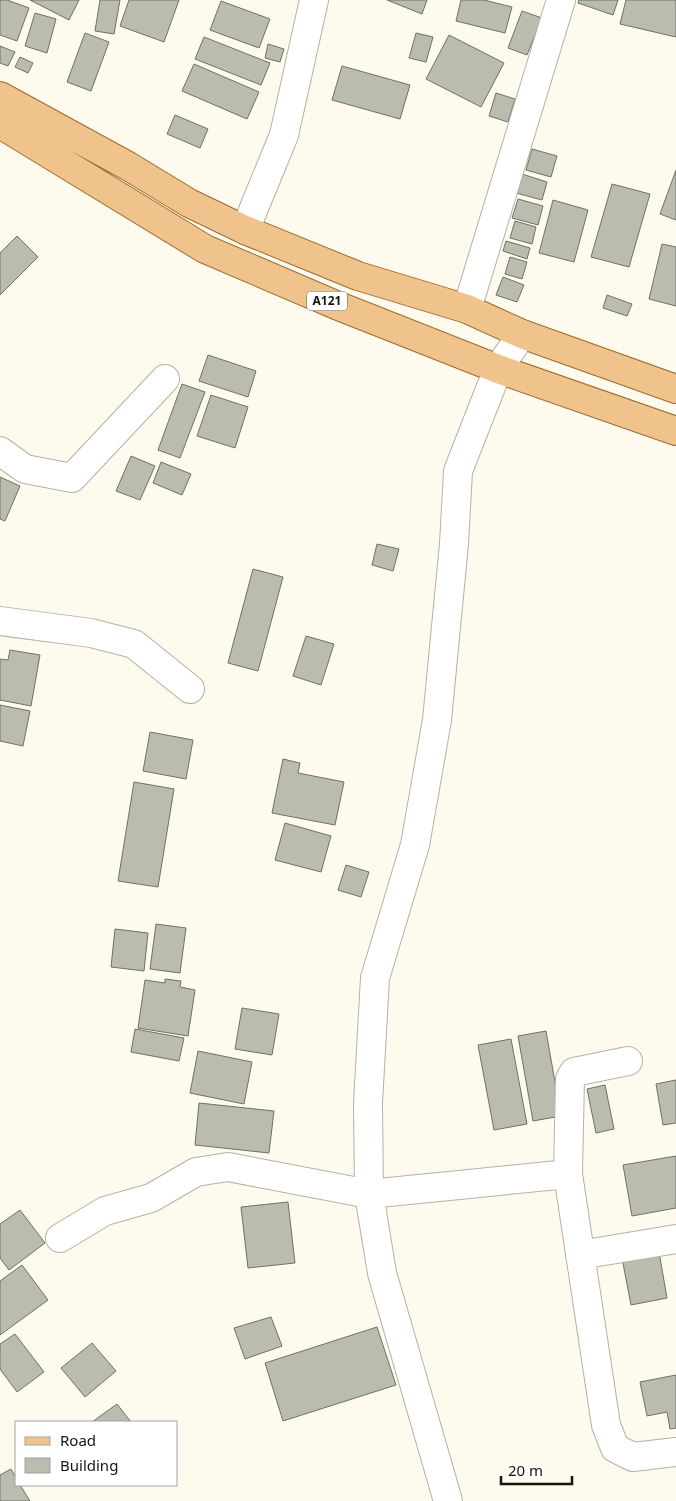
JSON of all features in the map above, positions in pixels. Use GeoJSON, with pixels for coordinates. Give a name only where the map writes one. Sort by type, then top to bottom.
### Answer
{"type":"FeatureCollection","features":[{"type":"Feature","properties":{"kind":"main road","name":"A121"},"geometry":{"type":"LineString","coordinates":[[0,96],[128,166],[189,203],[245,230],[358,276],[467,309],[522,334],[676,389]]}},
{"type":"Feature","properties":{"kind":"main road","name":"A121"},"geometry":{"type":"LineString","coordinates":[[0,124],[205,249],[336,305],[498,369],[676,431]]}},
{"type":"Feature","properties":{"kind":"street"},"geometry":{"type":"LineString","coordinates":[[245,230],[284,135],[314,0]]}},
{"type":"Feature","properties":{"kind":"street"},"geometry":{"type":"LineString","coordinates":[[467,309],[561,0]]}},
{"type":"Feature","properties":{"kind":"street"},"geometry":{"type":"LineString","coordinates":[[448,1501],[382,1273],[369,1194],[368,1103],[375,978],[415,845],[437,720],[454,544],[458,471],[498,369],[522,334]]}},
{"type":"Feature","properties":{"kind":"street"},"geometry":{"type":"LineString","coordinates":[[0,451],[25,470],[72,478],[165,379]]}},
{"type":"Feature","properties":{"kind":"street"},"geometry":{"type":"LineString","coordinates":[[0,621],[91,633],[134,644],[190,689]]}},
{"type":"Feature","properties":{"kind":"street"},"geometry":{"type":"LineString","coordinates":[[628,1062],[574,1072],[570,1079],[568,1174],[606,1424],[615,1448],[633,1457],[676,1452]]}},
{"type":"Feature","properties":{"kind":"street"},"geometry":{"type":"LineString","coordinates":[[60,1238],[105,1211],[151,1198],[196,1172],[228,1167],[369,1194],[568,1174]]}},
{"type":"Feature","properties":{"kind":"street"},"geometry":{"type":"LineString","coordinates":[[580,1255],[676,1239]]}},
{"type":"Feature","properties":{"kind":"building"},"geometry":{"type":"Polygon","coordinates":[[[0,0],[7,0],[29,8],[17,41],[0,35],[0,0]]]}},
{"type":"Feature","properties":{"kind":"building"},"geometry":{"type":"Polygon","coordinates":[[[30,0],[79,0],[69,20],[30,0]]]}},
{"type":"Feature","properties":{"kind":"building"},"geometry":{"type":"Polygon","coordinates":[[[100,0],[120,0],[114,34],[95,31],[100,0]]]}},
{"type":"Feature","properties":{"kind":"building"},"geometry":{"type":"Polygon","coordinates":[[[129,0],[179,0],[164,42],[120,26],[129,0]]]}},
{"type":"Feature","properties":{"kind":"building"},"geometry":{"type":"Polygon","coordinates":[[[387,0],[427,0],[422,14],[387,0]]]}},
{"type":"Feature","properties":{"kind":"building"},"geometry":{"type":"Polygon","coordinates":[[[461,0],[484,0],[512,7],[505,33],[456,21],[461,0]]]}},
{"type":"Feature","properties":{"kind":"building"},"geometry":{"type":"Polygon","coordinates":[[[579,0],[618,0],[613,15],[578,3],[579,0]]]}},
{"type":"Feature","properties":{"kind":"building"},"geometry":{"type":"Polygon","coordinates":[[[626,0],[676,0],[676,37],[620,24],[626,0]]]}},
{"type":"Feature","properties":{"kind":"building"},"geometry":{"type":"Polygon","coordinates":[[[221,1],[270,19],[259,48],[210,30],[221,1]]]}},
{"type":"Feature","properties":{"kind":"building"},"geometry":{"type":"Polygon","coordinates":[[[522,11],[542,18],[527,55],[508,48],[522,11]]]}},
{"type":"Feature","properties":{"kind":"building"},"geometry":{"type":"Polygon","coordinates":[[[35,13],[56,19],[47,53],[25,46],[35,13]]]}},
{"type":"Feature","properties":{"kind":"building"},"geometry":{"type":"Polygon","coordinates":[[[85,33],[109,42],[91,91],[67,82],[85,33]]]}},
{"type":"Feature","properties":{"kind":"building"},"geometry":{"type":"Polygon","coordinates":[[[416,33],[433,37],[426,62],[409,58],[416,33]]]}},
{"type":"Feature","properties":{"kind":"building"},"geometry":{"type":"Polygon","coordinates":[[[449,35],[504,63],[481,107],[426,79],[449,35]]]}},
{"type":"Feature","properties":{"kind":"building"},"geometry":{"type":"Polygon","coordinates":[[[204,37],[270,63],[261,85],[195,59],[204,37]]]}},
{"type":"Feature","properties":{"kind":"building"},"geometry":{"type":"Polygon","coordinates":[[[268,44],[284,49],[280,62],[265,58],[268,44]]]}},
{"type":"Feature","properties":{"kind":"building"},"geometry":{"type":"Polygon","coordinates":[[[0,46],[15,52],[8,66],[0,63],[0,46]]]}},
{"type":"Feature","properties":{"kind":"building"},"geometry":{"type":"Polygon","coordinates":[[[20,57],[33,63],[28,73],[15,67],[20,57]]]}},
{"type":"Feature","properties":{"kind":"building"},"geometry":{"type":"Polygon","coordinates":[[[194,64],[259,92],[247,119],[182,91],[194,64]]]}},
{"type":"Feature","properties":{"kind":"building"},"geometry":{"type":"Polygon","coordinates":[[[342,66],[410,85],[400,119],[332,100],[342,66]]]}},
{"type":"Feature","properties":{"kind":"building"},"geometry":{"type":"Polygon","coordinates":[[[496,93],[515,99],[508,122],[489,116],[496,93]]]}},
{"type":"Feature","properties":{"kind":"building"},"geometry":{"type":"Polygon","coordinates":[[[175,115],[208,129],[200,148],[167,134],[175,115]]]}},
{"type":"Feature","properties":{"kind":"building"},"geometry":{"type":"Polygon","coordinates":[[[532,149],[557,156],[551,177],[526,170],[532,149]]]}},
{"type":"Feature","properties":{"kind":"building"},"geometry":{"type":"Polygon","coordinates":[[[676,170],[676,220],[660,214],[676,170]]]}},
{"type":"Feature","properties":{"kind":"building"},"geometry":{"type":"Polygon","coordinates":[[[522,174],[547,182],[542,200],[516,193],[522,174]]]}},
{"type":"Feature","properties":{"kind":"building"},"geometry":{"type":"Polygon","coordinates":[[[612,184],[650,194],[629,267],[591,257],[612,184]]]}},
{"type":"Feature","properties":{"kind":"building"},"geometry":{"type":"Polygon","coordinates":[[[518,199],[543,206],[538,225],[512,218],[518,199]]]}},
{"type":"Feature","properties":{"kind":"building"},"geometry":{"type":"Polygon","coordinates":[[[553,200],[588,210],[574,262],[539,253],[553,200]]]}},
{"type":"Feature","properties":{"kind":"building"},"geometry":{"type":"Polygon","coordinates":[[[515,221],[536,227],[532,244],[510,238],[515,221]]]}},
{"type":"Feature","properties":{"kind":"building"},"geometry":{"type":"Polygon","coordinates":[[[17,236],[38,257],[0,295],[0,253],[17,236]]]}},
{"type":"Feature","properties":{"kind":"building"},"geometry":{"type":"Polygon","coordinates":[[[506,241],[530,248],[527,259],[503,251],[506,241]]]}},
{"type":"Feature","properties":{"kind":"building"},"geometry":{"type":"Polygon","coordinates":[[[662,244],[676,247],[676,306],[649,299],[662,244]]]}},
{"type":"Feature","properties":{"kind":"building"},"geometry":{"type":"Polygon","coordinates":[[[510,257],[527,262],[522,279],[505,274],[510,257]]]}},
{"type":"Feature","properties":{"kind":"building"},"geometry":{"type":"Polygon","coordinates":[[[503,277],[524,285],[517,302],[496,295],[503,277]]]}},
{"type":"Feature","properties":{"kind":"building"},"geometry":{"type":"Polygon","coordinates":[[[607,295],[632,304],[627,316],[603,308],[607,295]]]}},
{"type":"Feature","properties":{"kind":"building"},"geometry":{"type":"Polygon","coordinates":[[[208,355],[256,371],[248,397],[199,381],[208,355]]]}},
{"type":"Feature","properties":{"kind":"building"},"geometry":{"type":"Polygon","coordinates":[[[182,384],[205,392],[180,458],[158,450],[182,384]]]}},
{"type":"Feature","properties":{"kind":"building"},"geometry":{"type":"Polygon","coordinates":[[[211,395],[248,407],[235,448],[197,436],[211,395]]]}},
{"type":"Feature","properties":{"kind":"building"},"geometry":{"type":"Polygon","coordinates":[[[131,456],[155,466],[140,500],[116,491],[131,456]]]}},
{"type":"Feature","properties":{"kind":"building"},"geometry":{"type":"Polygon","coordinates":[[[161,462],[191,474],[182,495],[153,483],[161,462]]]}},
{"type":"Feature","properties":{"kind":"building"},"geometry":{"type":"Polygon","coordinates":[[[0,477],[20,486],[5,521],[0,519],[0,477]]]}},
{"type":"Feature","properties":{"kind":"building"},"geometry":{"type":"Polygon","coordinates":[[[377,544],[399,549],[393,571],[372,565],[377,544]]]}},
{"type":"Feature","properties":{"kind":"building"},"geometry":{"type":"Polygon","coordinates":[[[253,569],[283,577],[258,671],[228,663],[253,569]]]}},
{"type":"Feature","properties":{"kind":"building"},"geometry":{"type":"Polygon","coordinates":[[[306,636],[334,644],[321,685],[293,676],[306,636]]]}},
{"type":"Feature","properties":{"kind":"building"},"geometry":{"type":"Polygon","coordinates":[[[10,650],[40,655],[31,706],[0,700],[0,659],[8,660],[10,650]]]}},
{"type":"Feature","properties":{"kind":"building"},"geometry":{"type":"Polygon","coordinates":[[[0,705],[30,711],[23,746],[0,741],[0,705]]]}},
{"type":"Feature","properties":{"kind":"building"},"geometry":{"type":"Polygon","coordinates":[[[150,732],[193,740],[186,779],[143,771],[150,732]]]}},
{"type":"Feature","properties":{"kind":"building"},"geometry":{"type":"Polygon","coordinates":[[[283,759],[300,763],[298,773],[344,782],[335,825],[272,813],[283,759]]]}},
{"type":"Feature","properties":{"kind":"building"},"geometry":{"type":"Polygon","coordinates":[[[134,782],[174,789],[158,887],[118,881],[134,782]]]}},
{"type":"Feature","properties":{"kind":"building"},"geometry":{"type":"Polygon","coordinates":[[[285,823],[331,836],[321,872],[275,860],[285,823]]]}},
{"type":"Feature","properties":{"kind":"building"},"geometry":{"type":"Polygon","coordinates":[[[346,865],[369,872],[361,897],[338,890],[346,865]]]}},
{"type":"Feature","properties":{"kind":"building"},"geometry":{"type":"Polygon","coordinates":[[[156,924],[186,928],[180,973],[150,969],[156,924]]]}},
{"type":"Feature","properties":{"kind":"building"},"geometry":{"type":"Polygon","coordinates":[[[115,929],[148,933],[144,971],[111,967],[115,929]]]}},
{"type":"Feature","properties":{"kind":"building"},"geometry":{"type":"Polygon","coordinates":[[[165,979],[181,981],[180,987],[195,990],[188,1036],[138,1028],[145,980],[165,983],[165,979]]]}},
{"type":"Feature","properties":{"kind":"building"},"geometry":{"type":"Polygon","coordinates":[[[242,1008],[279,1014],[272,1055],[235,1049],[242,1008]]]}},
{"type":"Feature","properties":{"kind":"building"},"geometry":{"type":"Polygon","coordinates":[[[135,1029],[184,1038],[179,1061],[131,1052],[135,1029]]]}},
{"type":"Feature","properties":{"kind":"building"},"geometry":{"type":"Polygon","coordinates":[[[546,1031],[561,1116],[533,1121],[518,1036],[546,1031]]]}},
{"type":"Feature","properties":{"kind":"building"},"geometry":{"type":"Polygon","coordinates":[[[511,1039],[527,1124],[494,1130],[478,1045],[511,1039]]]}},
{"type":"Feature","properties":{"kind":"building"},"geometry":{"type":"Polygon","coordinates":[[[198,1051],[252,1062],[244,1104],[190,1093],[198,1051]]]}},
{"type":"Feature","properties":{"kind":"building"},"geometry":{"type":"Polygon","coordinates":[[[676,1080],[676,1123],[663,1125],[656,1084],[676,1080]]]}},
{"type":"Feature","properties":{"kind":"building"},"geometry":{"type":"Polygon","coordinates":[[[605,1085],[614,1129],[596,1133],[587,1089],[605,1085]]]}},
{"type":"Feature","properties":{"kind":"building"},"geometry":{"type":"Polygon","coordinates":[[[199,1103],[274,1111],[269,1153],[195,1145],[199,1103]]]}},
{"type":"Feature","properties":{"kind":"building"},"geometry":{"type":"Polygon","coordinates":[[[676,1156],[676,1208],[632,1216],[623,1165],[676,1156]]]}},
{"type":"Feature","properties":{"kind":"building"},"geometry":{"type":"Polygon","coordinates":[[[288,1202],[295,1263],[248,1268],[241,1207],[288,1202]]]}},
{"type":"Feature","properties":{"kind":"building"},"geometry":{"type":"Polygon","coordinates":[[[20,1210],[45,1243],[9,1270],[0,1258],[0,1224],[20,1210]]]}},
{"type":"Feature","properties":{"kind":"building"},"geometry":{"type":"Polygon","coordinates":[[[659,1252],[667,1298],[631,1305],[622,1258],[659,1252]]]}},
{"type":"Feature","properties":{"kind":"building"},"geometry":{"type":"Polygon","coordinates":[[[22,1265],[48,1300],[0,1335],[0,1281],[22,1265]]]}},
{"type":"Feature","properties":{"kind":"building"},"geometry":{"type":"Polygon","coordinates":[[[271,1317],[282,1346],[245,1359],[234,1328],[271,1317]]]}},
{"type":"Feature","properties":{"kind":"building"},"geometry":{"type":"Polygon","coordinates":[[[377,1327],[396,1385],[283,1421],[265,1363],[377,1327]]]}},
{"type":"Feature","properties":{"kind":"building"},"geometry":{"type":"Polygon","coordinates":[[[15,1334],[44,1372],[17,1392],[0,1369],[0,1344],[15,1334]]]}},
{"type":"Feature","properties":{"kind":"building"},"geometry":{"type":"Polygon","coordinates":[[[92,1343],[116,1371],[85,1397],[61,1368],[92,1343]]]}},
{"type":"Feature","properties":{"kind":"building"},"geometry":{"type":"Polygon","coordinates":[[[676,1375],[676,1428],[670,1429],[667,1412],[647,1416],[640,1382],[676,1375]]]}},
{"type":"Feature","properties":{"kind":"building"},"geometry":{"type":"Polygon","coordinates":[[[117,1404],[130,1421],[93,1421],[117,1404]]]}},
{"type":"Feature","properties":{"kind":"building"},"geometry":{"type":"Polygon","coordinates":[[[11,1469],[15,1476],[15,1486],[21,1486],[30,1501],[0,1501],[0,1475],[11,1469]]]}}]}
